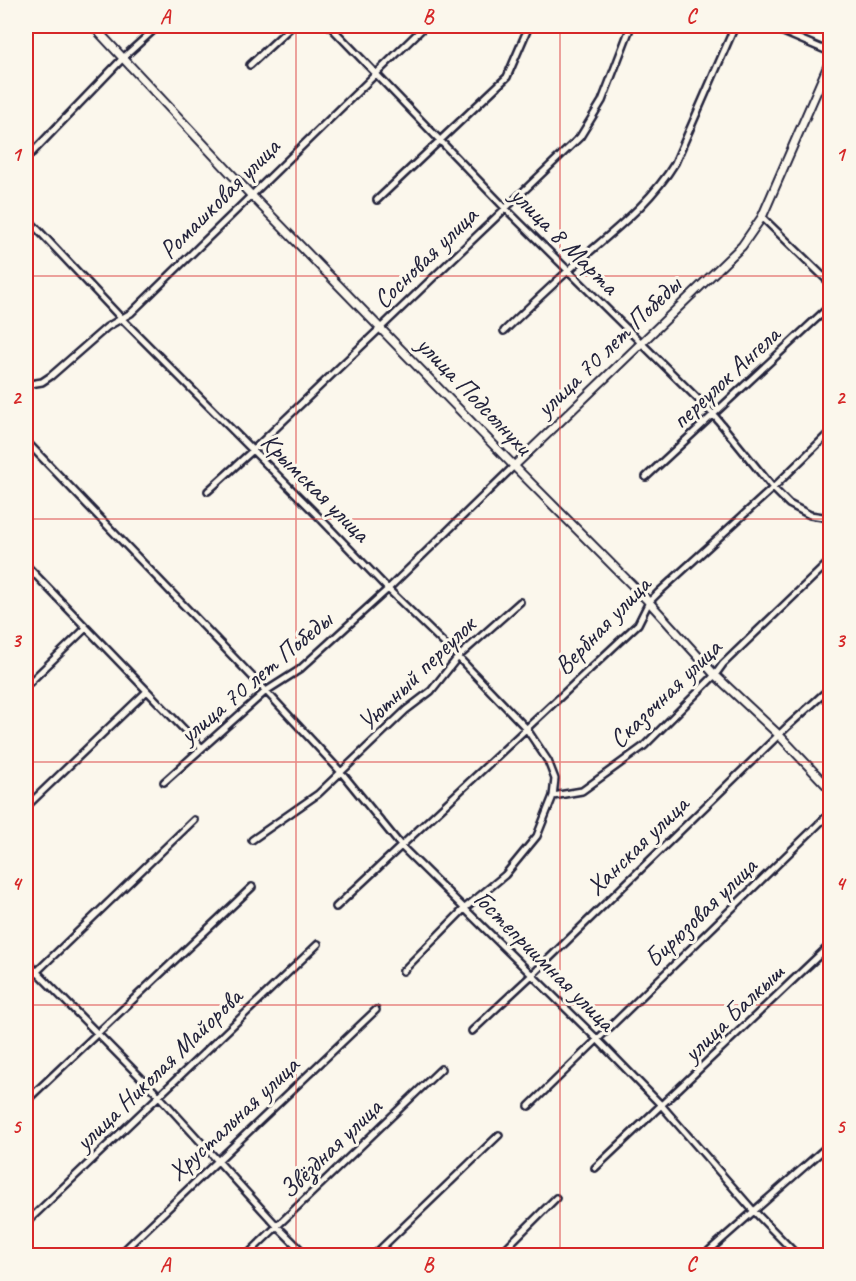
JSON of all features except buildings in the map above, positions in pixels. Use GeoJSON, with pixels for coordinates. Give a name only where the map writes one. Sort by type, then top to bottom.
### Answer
{"type":"FeatureCollection","features":[{"type":"Feature","properties":{"kind":"street"},"geometry":{"type":"LineString","coordinates":[[26,29],[29,26]]}},
{"type":"Feature","properties":{"kind":"street","name":"улица Подсолнухи"},"geometry":{"type":"LineString","coordinates":[[93,26],[251,195],[649,602],[715,675],[779,735],[831,789]]}},
{"type":"Feature","properties":{"kind":"street"},"geometry":{"type":"LineString","coordinates":[[26,159],[124,57],[158,26]]}},
{"type":"Feature","properties":{"kind":"street"},"geometry":{"type":"LineString","coordinates":[[250,65],[292,26]]}},
{"type":"Feature","properties":{"kind":"street","name":"улица 8 Марта"},"geometry":{"type":"LineString","coordinates":[[330,26],[505,208],[713,414],[773,488],[789,504],[816,517],[831,518]]}},
{"type":"Feature","properties":{"kind":"street","name":"Ромашковая улица"},"geometry":{"type":"LineString","coordinates":[[30,384],[42,382],[51,376],[107,327],[131,313],[425,26]]}},
{"type":"Feature","properties":{"kind":"street"},"geometry":{"type":"LineString","coordinates":[[376,200],[507,77],[529,26]]}},
{"type":"Feature","properties":{"kind":"street","name":"Сосновая улица"},"geometry":{"type":"LineString","coordinates":[[208,491],[580,138],[602,101],[631,26]]}},
{"type":"Feature","properties":{"kind":"street"},"geometry":{"type":"LineString","coordinates":[[504,331],[569,269],[650,199],[664,181],[675,163],[735,26]]}},
{"type":"Feature","properties":{"kind":"street"},"geometry":{"type":"LineString","coordinates":[[769,26],[831,52]]}},
{"type":"Feature","properties":{"kind":"street","name":"улица 70 лет Победы"},"geometry":{"type":"LineString","coordinates":[[164,782],[266,691],[299,670],[388,589],[742,246],[762,217],[831,61]]}},
{"type":"Feature","properties":{"kind":"street","name":"Крымская улица"},"geometry":{"type":"LineString","coordinates":[[26,217],[121,318],[526,728],[548,761],[555,779],[553,796]]}},
{"type":"Feature","properties":{"kind":"street"},"geometry":{"type":"LineString","coordinates":[[762,217],[831,283]]}},
{"type":"Feature","properties":{"kind":"street"},"geometry":{"type":"LineString","coordinates":[[822,273],[831,272]]}},
{"type":"Feature","properties":{"kind":"street","name":"переулок Ангела"},"geometry":{"type":"LineString","coordinates":[[646,477],[831,306]]}},
{"type":"Feature","properties":{"kind":"street","name":"Вербная улица"},"geometry":{"type":"LineString","coordinates":[[336,906],[402,847],[638,624],[649,602],[831,432]]}},
{"type":"Feature","properties":{"kind":"street","name":"Гостеприимная улица"},"geometry":{"type":"LineString","coordinates":[[26,441],[266,691],[341,772],[402,847],[533,974],[662,1106],[798,1256]]}},
{"type":"Feature","properties":{"kind":"street","name":"Сказочная улица"},"geometry":{"type":"LineString","coordinates":[[553,796],[582,791],[644,746],[751,636],[831,561]]}},
{"type":"Feature","properties":{"kind":"street"},"geometry":{"type":"LineString","coordinates":[[26,565],[202,748]]}},
{"type":"Feature","properties":{"kind":"street","name":"Уютный переулок"},"geometry":{"type":"LineString","coordinates":[[252,840],[318,794],[406,710],[431,691],[458,657],[520,602]]}},
{"type":"Feature","properties":{"kind":"street"},"geometry":{"type":"LineString","coordinates":[[26,686],[86,628]]}},
{"type":"Feature","properties":{"kind":"street","name":"Ханская улица"},"geometry":{"type":"LineString","coordinates":[[472,1031],[779,735],[831,688]]}},
{"type":"Feature","properties":{"kind":"street"},"geometry":{"type":"LineString","coordinates":[[26,807],[147,691]]}},
{"type":"Feature","properties":{"kind":"street"},"geometry":{"type":"LineString","coordinates":[[404,971],[465,908],[505,875],[537,836],[553,796]]}},
{"type":"Feature","properties":{"kind":"street","name":"Бирюзовая улица"},"geometry":{"type":"LineString","coordinates":[[529,1106],[831,813]]}},
{"type":"Feature","properties":{"kind":"street"},"geometry":{"type":"LineString","coordinates":[[26,982],[194,820]]}},
{"type":"Feature","properties":{"kind":"street"},"geometry":{"type":"LineString","coordinates":[[26,1101],[252,887]]}},
{"type":"Feature","properties":{"kind":"street","name":"улица Николая Майорова"},"geometry":{"type":"LineString","coordinates":[[26,1223],[318,944]]}},
{"type":"Feature","properties":{"kind":"street","name":"улица Балкыш"},"geometry":{"type":"LineString","coordinates":[[595,1168],[831,945]]}},
{"type":"Feature","properties":{"kind":"street"},"geometry":{"type":"LineString","coordinates":[[26,961],[159,1096],[216,1161],[307,1256]]}},
{"type":"Feature","properties":{"kind":"street","name":"Хрустальная улица"},"geometry":{"type":"LineString","coordinates":[[118,1256],[376,1010]]}},
{"type":"Feature","properties":{"kind":"street","name":"Звёздная улица"},"geometry":{"type":"LineString","coordinates":[[246,1256],[441,1070]]}},
{"type":"Feature","properties":{"kind":"street"},"geometry":{"type":"LineString","coordinates":[[373,1256],[499,1136]]}},
{"type":"Feature","properties":{"kind":"street"},"geometry":{"type":"LineString","coordinates":[[703,1256],[831,1144]]}},
{"type":"Feature","properties":{"kind":"street"},"geometry":{"type":"LineString","coordinates":[[498,1256],[556,1198]]}}]}
